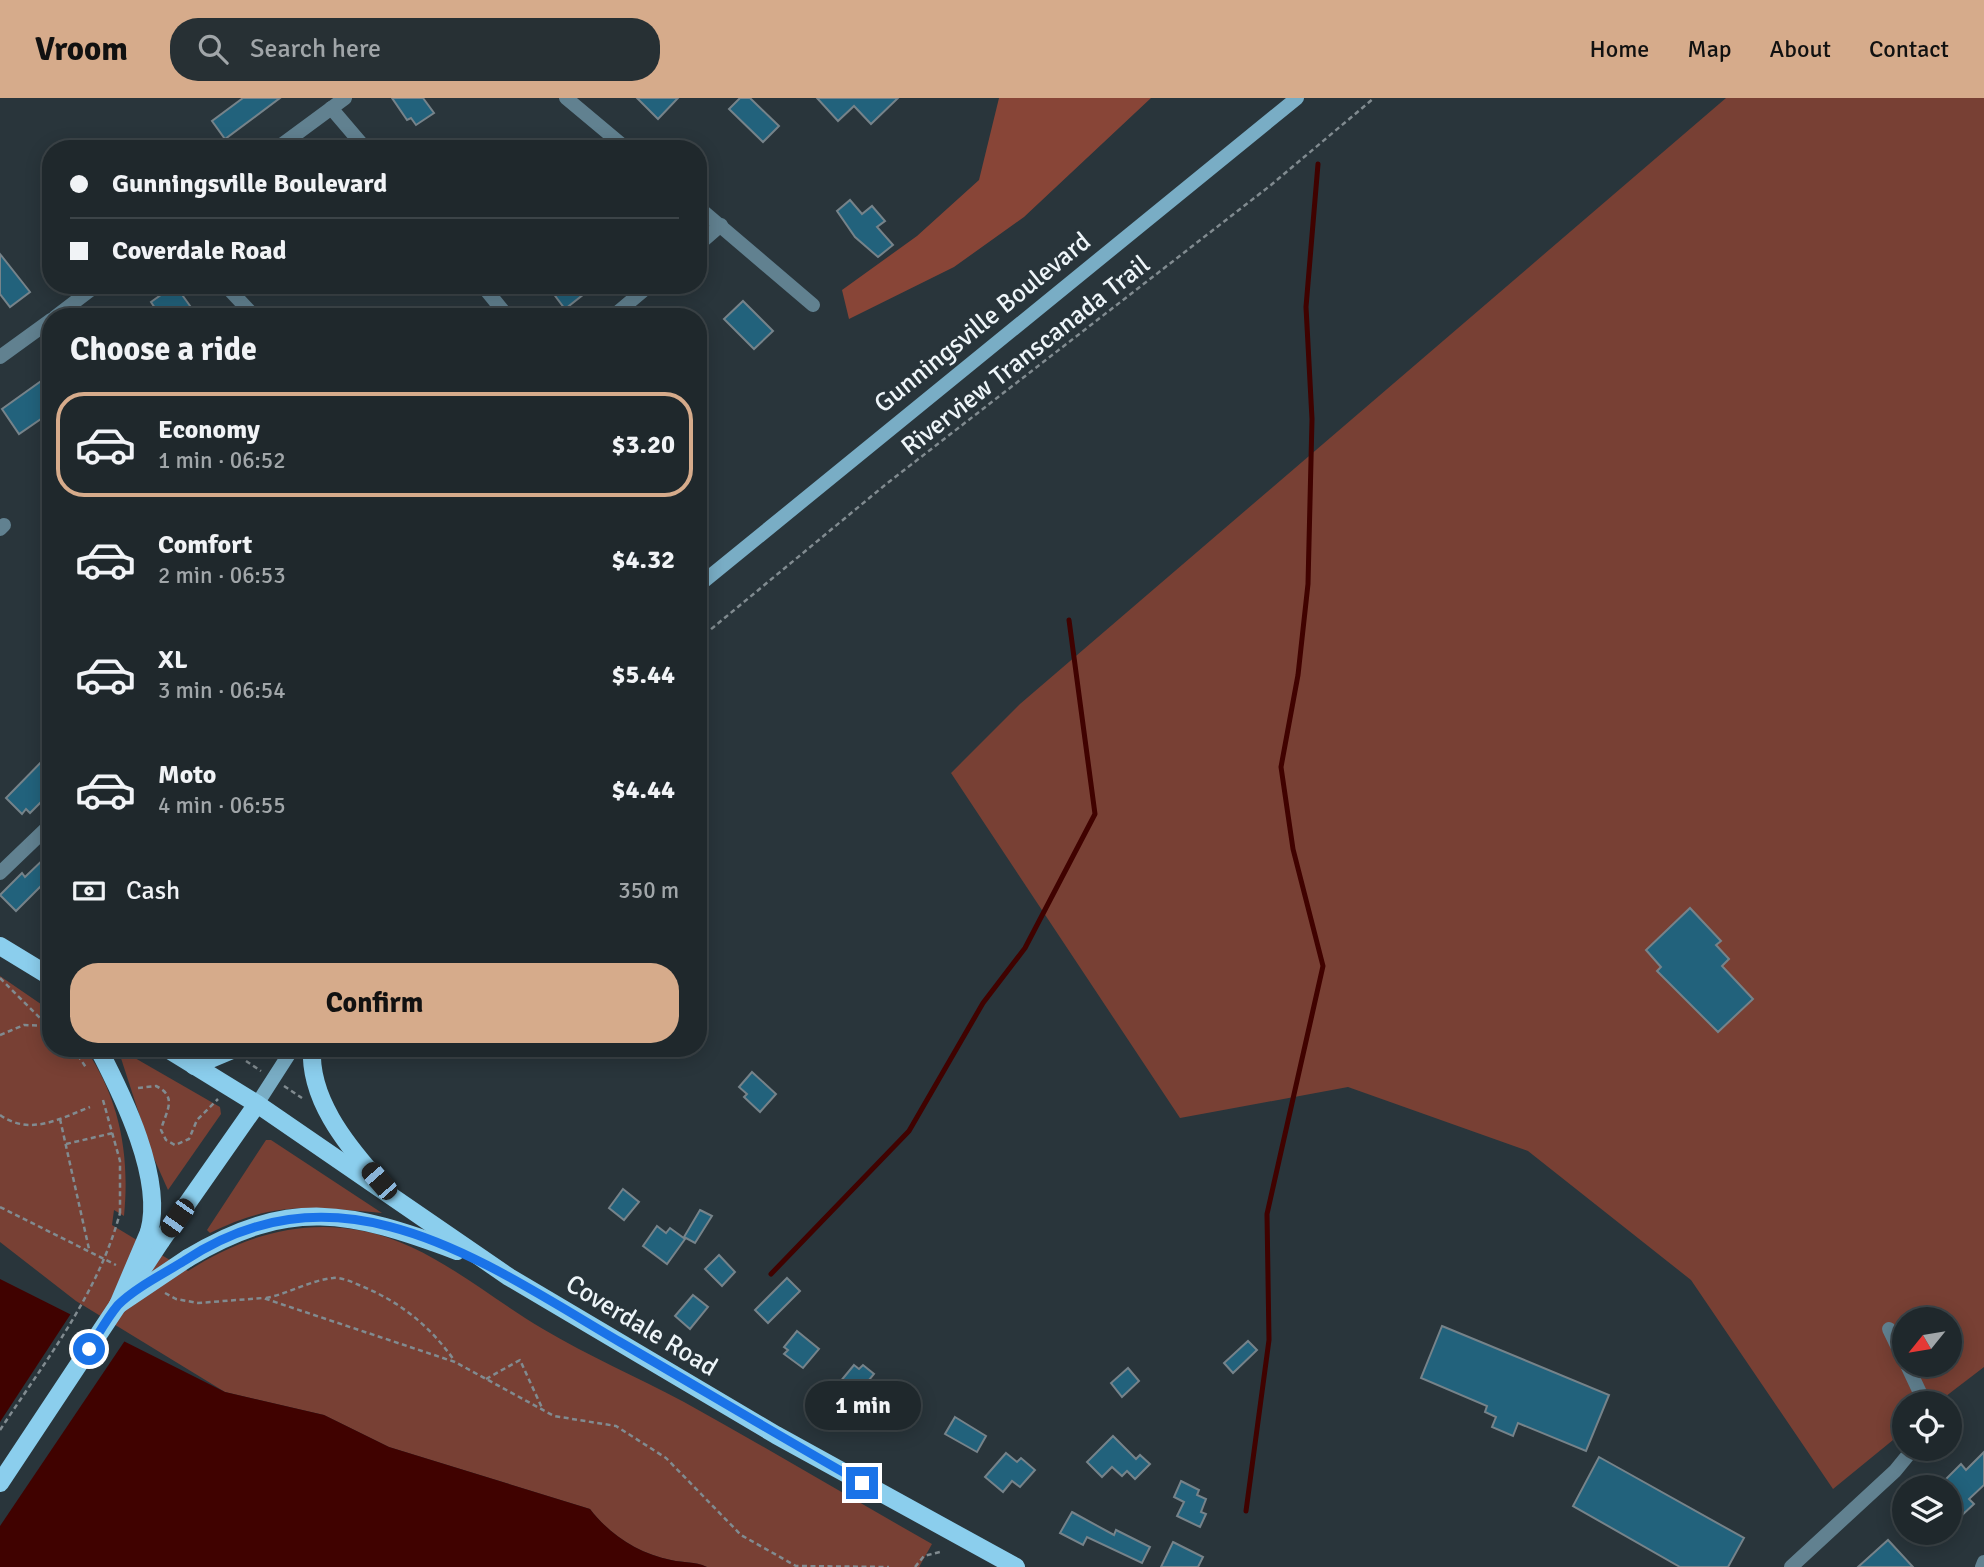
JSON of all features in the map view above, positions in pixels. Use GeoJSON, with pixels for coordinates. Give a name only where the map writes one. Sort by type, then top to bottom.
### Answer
{"type":"FeatureCollection","features":[{"type":"Feature","properties":{"kind":"main road","name":"Gunningsville Boulevard"},"geometry":{"type":"LineString","coordinates":[[707,579],[1297,98]]}},
{"type":"Feature","properties":{"kind":"main road"},"geometry":{"type":"LineString","coordinates":[[4,948],[42,971]]}},
{"type":"Feature","properties":{"kind":"main road"},"geometry":{"type":"LineString","coordinates":[[4,948],[42,984]]}},
{"type":"Feature","properties":{"kind":"main road"},"geometry":{"type":"LineString","coordinates":[[102,1057],[125,1105],[153,1193],[155,1236]]}},
{"type":"Feature","properties":{"kind":"main road","name":"Coverdale Road"},"geometry":{"type":"LineString","coordinates":[[180,1057],[257,1104],[487,1263],[776,1434],[1016,1567]]}},
{"type":"Feature","properties":{"kind":"main road"},"geometry":{"type":"LineString","coordinates":[[194,1066],[229,1057]]}},
{"type":"Feature","properties":{"kind":"main road"},"geometry":{"type":"LineString","coordinates":[[0,1483],[118,1305],[155,1236],[257,1104],[287,1057]]}},
{"type":"Feature","properties":{"kind":"main road"},"geometry":{"type":"LineString","coordinates":[[313,1057],[315,1079],[334,1123],[352,1150],[392,1196]]}},
{"type":"Feature","properties":{"kind":"main road"},"geometry":{"type":"LineString","coordinates":[[118,1305],[188,1258],[231,1234],[294,1217],[324,1216],[377,1223],[487,1263]]}},
{"type":"Feature","properties":{"kind":"street"},"geometry":{"type":"LineString","coordinates":[[288,140],[345,98]]}},
{"type":"Feature","properties":{"kind":"street"},"geometry":{"type":"LineString","coordinates":[[566,98],[616,140]]}},
{"type":"Feature","properties":{"kind":"street"},"geometry":{"type":"LineString","coordinates":[[331,108],[358,140]]}},
{"type":"Feature","properties":{"kind":"street"},"geometry":{"type":"LineString","coordinates":[[707,214],[813,304]]}},
{"type":"Feature","properties":{"kind":"street"},"geometry":{"type":"LineString","coordinates":[[707,237],[721,225]]}},
{"type":"Feature","properties":{"kind":"street"},"geometry":{"type":"LineString","coordinates":[[66,308],[85,294]]}},
{"type":"Feature","properties":{"kind":"street"},"geometry":{"type":"LineString","coordinates":[[233,294],[247,308]]}},
{"type":"Feature","properties":{"kind":"street"},"geometry":{"type":"LineString","coordinates":[[489,294],[501,308]]}},
{"type":"Feature","properties":{"kind":"street"},"geometry":{"type":"LineString","coordinates":[[623,308],[639,294]]}},
{"type":"Feature","properties":{"kind":"street"},"geometry":{"type":"LineString","coordinates":[[0,355],[42,326]]}},
{"type":"Feature","properties":{"kind":"street"},"geometry":{"type":"LineString","coordinates":[[0,873],[42,833]]}},
{"type":"Feature","properties":{"kind":"street"},"geometry":{"type":"LineString","coordinates":[[1889,1329],[1892,1335]]}},
{"type":"Feature","properties":{"kind":"street"},"geometry":{"type":"LineString","coordinates":[[1791,1567],[1903,1461]]}},
{"type":"Feature","properties":{"kind":"street"},"geometry":{"type":"LineString","coordinates":[[1982,1567],[1984,1562]]}},
{"type":"Feature","properties":{"kind":"path","name":"Riverview Transcanada Trail"},"geometry":{"type":"LineString","coordinates":[[707,633],[885,485],[1260,194],[1374,98]]}},
{"type":"Feature","properties":{"kind":"path"},"geometry":{"type":"LineString","coordinates":[[0,978],[42,1021]]}},
{"type":"Feature","properties":{"kind":"path"},"geometry":{"type":"LineString","coordinates":[[0,1035],[24,1025],[42,1027]]}},
{"type":"Feature","properties":{"kind":"path"},"geometry":{"type":"LineString","coordinates":[[80,1057],[91,1074]]}},
{"type":"Feature","properties":{"kind":"path"},"geometry":{"type":"LineString","coordinates":[[138,1088],[150,1085],[164,1091],[170,1106],[161,1127],[162,1134],[169,1142],[179,1145],[189,1139],[197,1121],[227,1086],[240,1057]]}},
{"type":"Feature","properties":{"kind":"path"},"geometry":{"type":"LineString","coordinates":[[0,1430],[92,1287],[107,1255],[120,1213],[120,1170],[113,1133],[102,1098]]}},
{"type":"Feature","properties":{"kind":"path"},"geometry":{"type":"LineString","coordinates":[[0,1115],[18,1125],[31,1127],[90,1107]]}},
{"type":"Feature","properties":{"kind":"path"},"geometry":{"type":"LineString","coordinates":[[60,1119],[90,1250]]}},
{"type":"Feature","properties":{"kind":"path"},"geometry":{"type":"LineString","coordinates":[[66,1144],[113,1133]]}},
{"type":"Feature","properties":{"kind":"path"},"geometry":{"type":"LineString","coordinates":[[0,1207],[90,1250],[122,1269]]}},
{"type":"Feature","properties":{"kind":"path"},"geometry":{"type":"LineString","coordinates":[[155,1287],[176,1299],[198,1303],[289,1294],[334,1278],[352,1282],[387,1296],[403,1307],[439,1340],[455,1362]]}},
{"type":"Feature","properties":{"kind":"path"},"geometry":{"type":"LineString","coordinates":[[263,1298],[455,1362],[554,1416],[616,1426],[666,1458],[741,1535],[796,1566],[890,1567]]}},
{"type":"Feature","properties":{"kind":"path"},"geometry":{"type":"LineString","coordinates":[[486,1380],[520,1360],[523,1361],[543,1410]]}},
{"type":"Feature","properties":{"kind":"path"},"geometry":{"type":"LineString","coordinates":[[915,1567],[924,1556],[940,1552]]}},
{"type":"Feature","properties":{"kind":"shaded area"},"geometry":{"type":"Polygon","coordinates":[[[999,98],[1151,98],[1024,217],[954,267],[849,319],[842,290],[917,236],[979,180],[999,98]]]}},
{"type":"Feature","properties":{"kind":"shaded area"},"geometry":{"type":"Polygon","coordinates":[[[1726,98],[1984,98],[1984,1367],[1953,1391],[1892,1391],[1892,1441],[1833,1489],[1691,1280],[1528,1151],[1348,1087],[1180,1118],[951,773],[1020,704],[1726,98]]]}},
{"type":"Feature","properties":{"kind":"shaded area"},"geometry":{"type":"Polygon","coordinates":[[[0,976],[42,1005],[42,1057],[91,1057],[107,1087],[120,1128],[125,1171],[124,1216],[114,1210],[112,1225],[188,1271],[250,1240],[294,1229],[340,1228],[388,1238],[434,1259],[560,1339],[684,1402],[932,1544],[919,1567],[707,1567],[659,1557],[626,1542],[606,1527],[590,1509],[389,1447],[324,1415],[225,1392],[76,1301],[0,1242],[0,976]]]}},
{"type":"Feature","properties":{"kind":"shaded area"},"geometry":{"type":"Polygon","coordinates":[[[121,1057],[133,1057],[220,1107],[221,1114],[168,1190],[152,1154],[121,1057]]]}},
{"type":"Feature","properties":{"kind":"shaded area"},"geometry":{"type":"Polygon","coordinates":[[[266,1140],[271,1140],[382,1213],[315,1208],[275,1211],[233,1222],[210,1233],[207,1230],[266,1140]]]}},
{"type":"Feature","properties":{"kind":"shaded area"},"geometry":{"type":"Polygon","coordinates":[[[0,1279],[225,1392],[324,1415],[389,1447],[590,1509],[606,1527],[636,1548],[659,1557],[707,1567],[0,1567],[0,1279]]]}},
{"type":"Feature","properties":{"kind":"pier"},"geometry":{"type":"Polygon","coordinates":[[[72,1312],[126,1339],[0,1526],[0,1422],[72,1312]]]}},
{"type":"Feature","properties":{"kind":"building"},"geometry":{"type":"Polygon","coordinates":[[[243,98],[280,98],[225,139],[212,121],[243,98]]]}},
{"type":"Feature","properties":{"kind":"building"},"geometry":{"type":"Polygon","coordinates":[[[392,98],[423,98],[434,113],[416,125],[411,118],[407,120],[392,98]]]}},
{"type":"Feature","properties":{"kind":"building"},"geometry":{"type":"Polygon","coordinates":[[[637,98],[678,98],[658,119],[637,98]]]}},
{"type":"Feature","properties":{"kind":"building"},"geometry":{"type":"Polygon","coordinates":[[[740,98],[750,98],[779,126],[763,142],[729,109],[740,98]]]}},
{"type":"Feature","properties":{"kind":"building"},"geometry":{"type":"Polygon","coordinates":[[[817,98],[898,98],[871,124],[854,106],[838,121],[817,98]]]}},
{"type":"Feature","properties":{"kind":"building"},"geometry":{"type":"Polygon","coordinates":[[[850,200],[862,214],[872,206],[885,221],[877,227],[893,245],[878,257],[855,237],[837,211],[850,200]]]}},
{"type":"Feature","properties":{"kind":"building"},"geometry":{"type":"Polygon","coordinates":[[[0,254],[30,292],[10,307],[0,294],[0,254]]]}},
{"type":"Feature","properties":{"kind":"building"},"geometry":{"type":"Polygon","coordinates":[[[162,294],[181,294],[192,308],[155,308],[151,302],[162,294]]]}},
{"type":"Feature","properties":{"kind":"building"},"geometry":{"type":"Polygon","coordinates":[[[554,294],[584,294],[566,308],[554,294]]]}},
{"type":"Feature","properties":{"kind":"building"},"geometry":{"type":"Polygon","coordinates":[[[743,301],[773,331],[754,349],[724,319],[743,301]]]}},
{"type":"Feature","properties":{"kind":"building"},"geometry":{"type":"Polygon","coordinates":[[[42,380],[42,418],[19,434],[2,409],[42,380]]]}},
{"type":"Feature","properties":{"kind":"building"},"geometry":{"type":"Polygon","coordinates":[[[42,761],[42,801],[30,813],[26,809],[22,814],[6,798],[42,761]]]}},
{"type":"Feature","properties":{"kind":"building"},"geometry":{"type":"Polygon","coordinates":[[[42,861],[42,885],[16,911],[0,895],[22,873],[25,877],[42,861]]]}},
{"type":"Feature","properties":{"kind":"building"},"geometry":{"type":"Polygon","coordinates":[[[1690,908],[1721,941],[1716,945],[1729,959],[1722,966],[1753,999],[1718,1032],[1657,971],[1661,967],[1646,950],[1690,908]]]}},
{"type":"Feature","properties":{"kind":"building"},"geometry":{"type":"Polygon","coordinates":[[[752,1072],[776,1094],[760,1112],[744,1097],[747,1094],[739,1087],[752,1072]]]}},
{"type":"Feature","properties":{"kind":"building"},"geometry":{"type":"Polygon","coordinates":[[[623,1189],[639,1202],[624,1220],[609,1208],[623,1189]]]}},
{"type":"Feature","properties":{"kind":"building"},"geometry":{"type":"Polygon","coordinates":[[[700,1210],[712,1216],[695,1243],[684,1237],[700,1210]]]}},
{"type":"Feature","properties":{"kind":"building"},"geometry":{"type":"Polygon","coordinates":[[[657,1226],[666,1233],[670,1228],[685,1239],[667,1264],[643,1246],[657,1226]]]}},
{"type":"Feature","properties":{"kind":"building"},"geometry":{"type":"Polygon","coordinates":[[[719,1255],[735,1272],[722,1286],[705,1269],[719,1255]]]}},
{"type":"Feature","properties":{"kind":"building"},"geometry":{"type":"Polygon","coordinates":[[[787,1278],[800,1291],[768,1323],[755,1310],[787,1278]]]}},
{"type":"Feature","properties":{"kind":"building"},"geometry":{"type":"Polygon","coordinates":[[[693,1295],[708,1307],[690,1329],[675,1316],[693,1295]]]}},
{"type":"Feature","properties":{"kind":"building"},"geometry":{"type":"Polygon","coordinates":[[[1442,1326],[1609,1395],[1586,1451],[1518,1423],[1513,1436],[1492,1427],[1496,1417],[1485,1412],[1487,1406],[1421,1378],[1442,1326]]]}},
{"type":"Feature","properties":{"kind":"building"},"geometry":{"type":"Polygon","coordinates":[[[797,1331],[819,1349],[803,1368],[784,1354],[788,1350],[784,1347],[797,1331]]]}},
{"type":"Feature","properties":{"kind":"building"},"geometry":{"type":"Polygon","coordinates":[[[1248,1341],[1257,1350],[1233,1373],[1224,1363],[1248,1341]]]}},
{"type":"Feature","properties":{"kind":"building"},"geometry":{"type":"Polygon","coordinates":[[[854,1365],[859,1369],[863,1365],[874,1374],[851,1402],[835,1388],[854,1365]]]}},
{"type":"Feature","properties":{"kind":"building"},"geometry":{"type":"Polygon","coordinates":[[[1128,1368],[1139,1381],[1122,1397],[1111,1383],[1128,1368]]]}},
{"type":"Feature","properties":{"kind":"building"},"geometry":{"type":"Polygon","coordinates":[[[955,1417],[986,1436],[977,1452],[945,1434],[955,1417]]]}},
{"type":"Feature","properties":{"kind":"building"},"geometry":{"type":"Polygon","coordinates":[[[1113,1436],[1136,1459],[1140,1455],[1150,1464],[1135,1479],[1127,1471],[1122,1476],[1112,1467],[1102,1477],[1087,1462],[1113,1436]]]}},
{"type":"Feature","properties":{"kind":"building"},"geometry":{"type":"Polygon","coordinates":[[[1984,1452],[1984,1485],[1969,1499],[1974,1504],[1962,1515],[1962,1475],[1950,1475],[1961,1464],[1966,1470],[1984,1452]]]}},
{"type":"Feature","properties":{"kind":"building"},"geometry":{"type":"Polygon","coordinates":[[[1006,1453],[1017,1462],[1021,1458],[1035,1470],[1020,1487],[1012,1481],[1003,1492],[985,1477],[1006,1453]]]}},
{"type":"Feature","properties":{"kind":"building"},"geometry":{"type":"Polygon","coordinates":[[[1599,1457],[1744,1538],[1728,1567],[1680,1567],[1573,1506],[1599,1457]]]}},
{"type":"Feature","properties":{"kind":"building"},"geometry":{"type":"Polygon","coordinates":[[[1181,1481],[1199,1490],[1197,1495],[1206,1499],[1201,1512],[1206,1514],[1200,1527],[1177,1516],[1184,1502],[1174,1497],[1181,1481]]]}},
{"type":"Feature","properties":{"kind":"building"},"geometry":{"type":"Polygon","coordinates":[[[1072,1512],[1114,1535],[1116,1530],[1150,1547],[1142,1563],[1087,1537],[1083,1545],[1060,1533],[1072,1512]]]}},
{"type":"Feature","properties":{"kind":"building"},"geometry":{"type":"Polygon","coordinates":[[[1888,1540],[1913,1567],[1858,1567],[1888,1540]]]}},
{"type":"Feature","properties":{"kind":"building"},"geometry":{"type":"Polygon","coordinates":[[[1173,1542],[1203,1557],[1198,1567],[1161,1567],[1173,1542]]]}},
{"type":"Feature","properties":{"kind":"waterway"},"geometry":{"type":"LineString","coordinates":[[1246,1511],[1269,1340],[1267,1214],[1323,966],[1293,849],[1281,767],[1298,675],[1308,584],[1312,419],[1306,307],[1318,164]]}},
{"type":"Feature","properties":{"kind":"waterway"},"geometry":{"type":"LineString","coordinates":[[771,1274],[909,1131],[983,1003],[1025,948],[1095,814],[1069,620]]}},
{"type":"Feature","properties":{"kind":"route"},"geometry":{"type":"LineString","coordinates":[[89,1349],[118,1305],[188,1258],[231,1234],[279,1219],[305,1216],[360,1219],[403,1231],[487,1263],[862,1483]]}}]}
